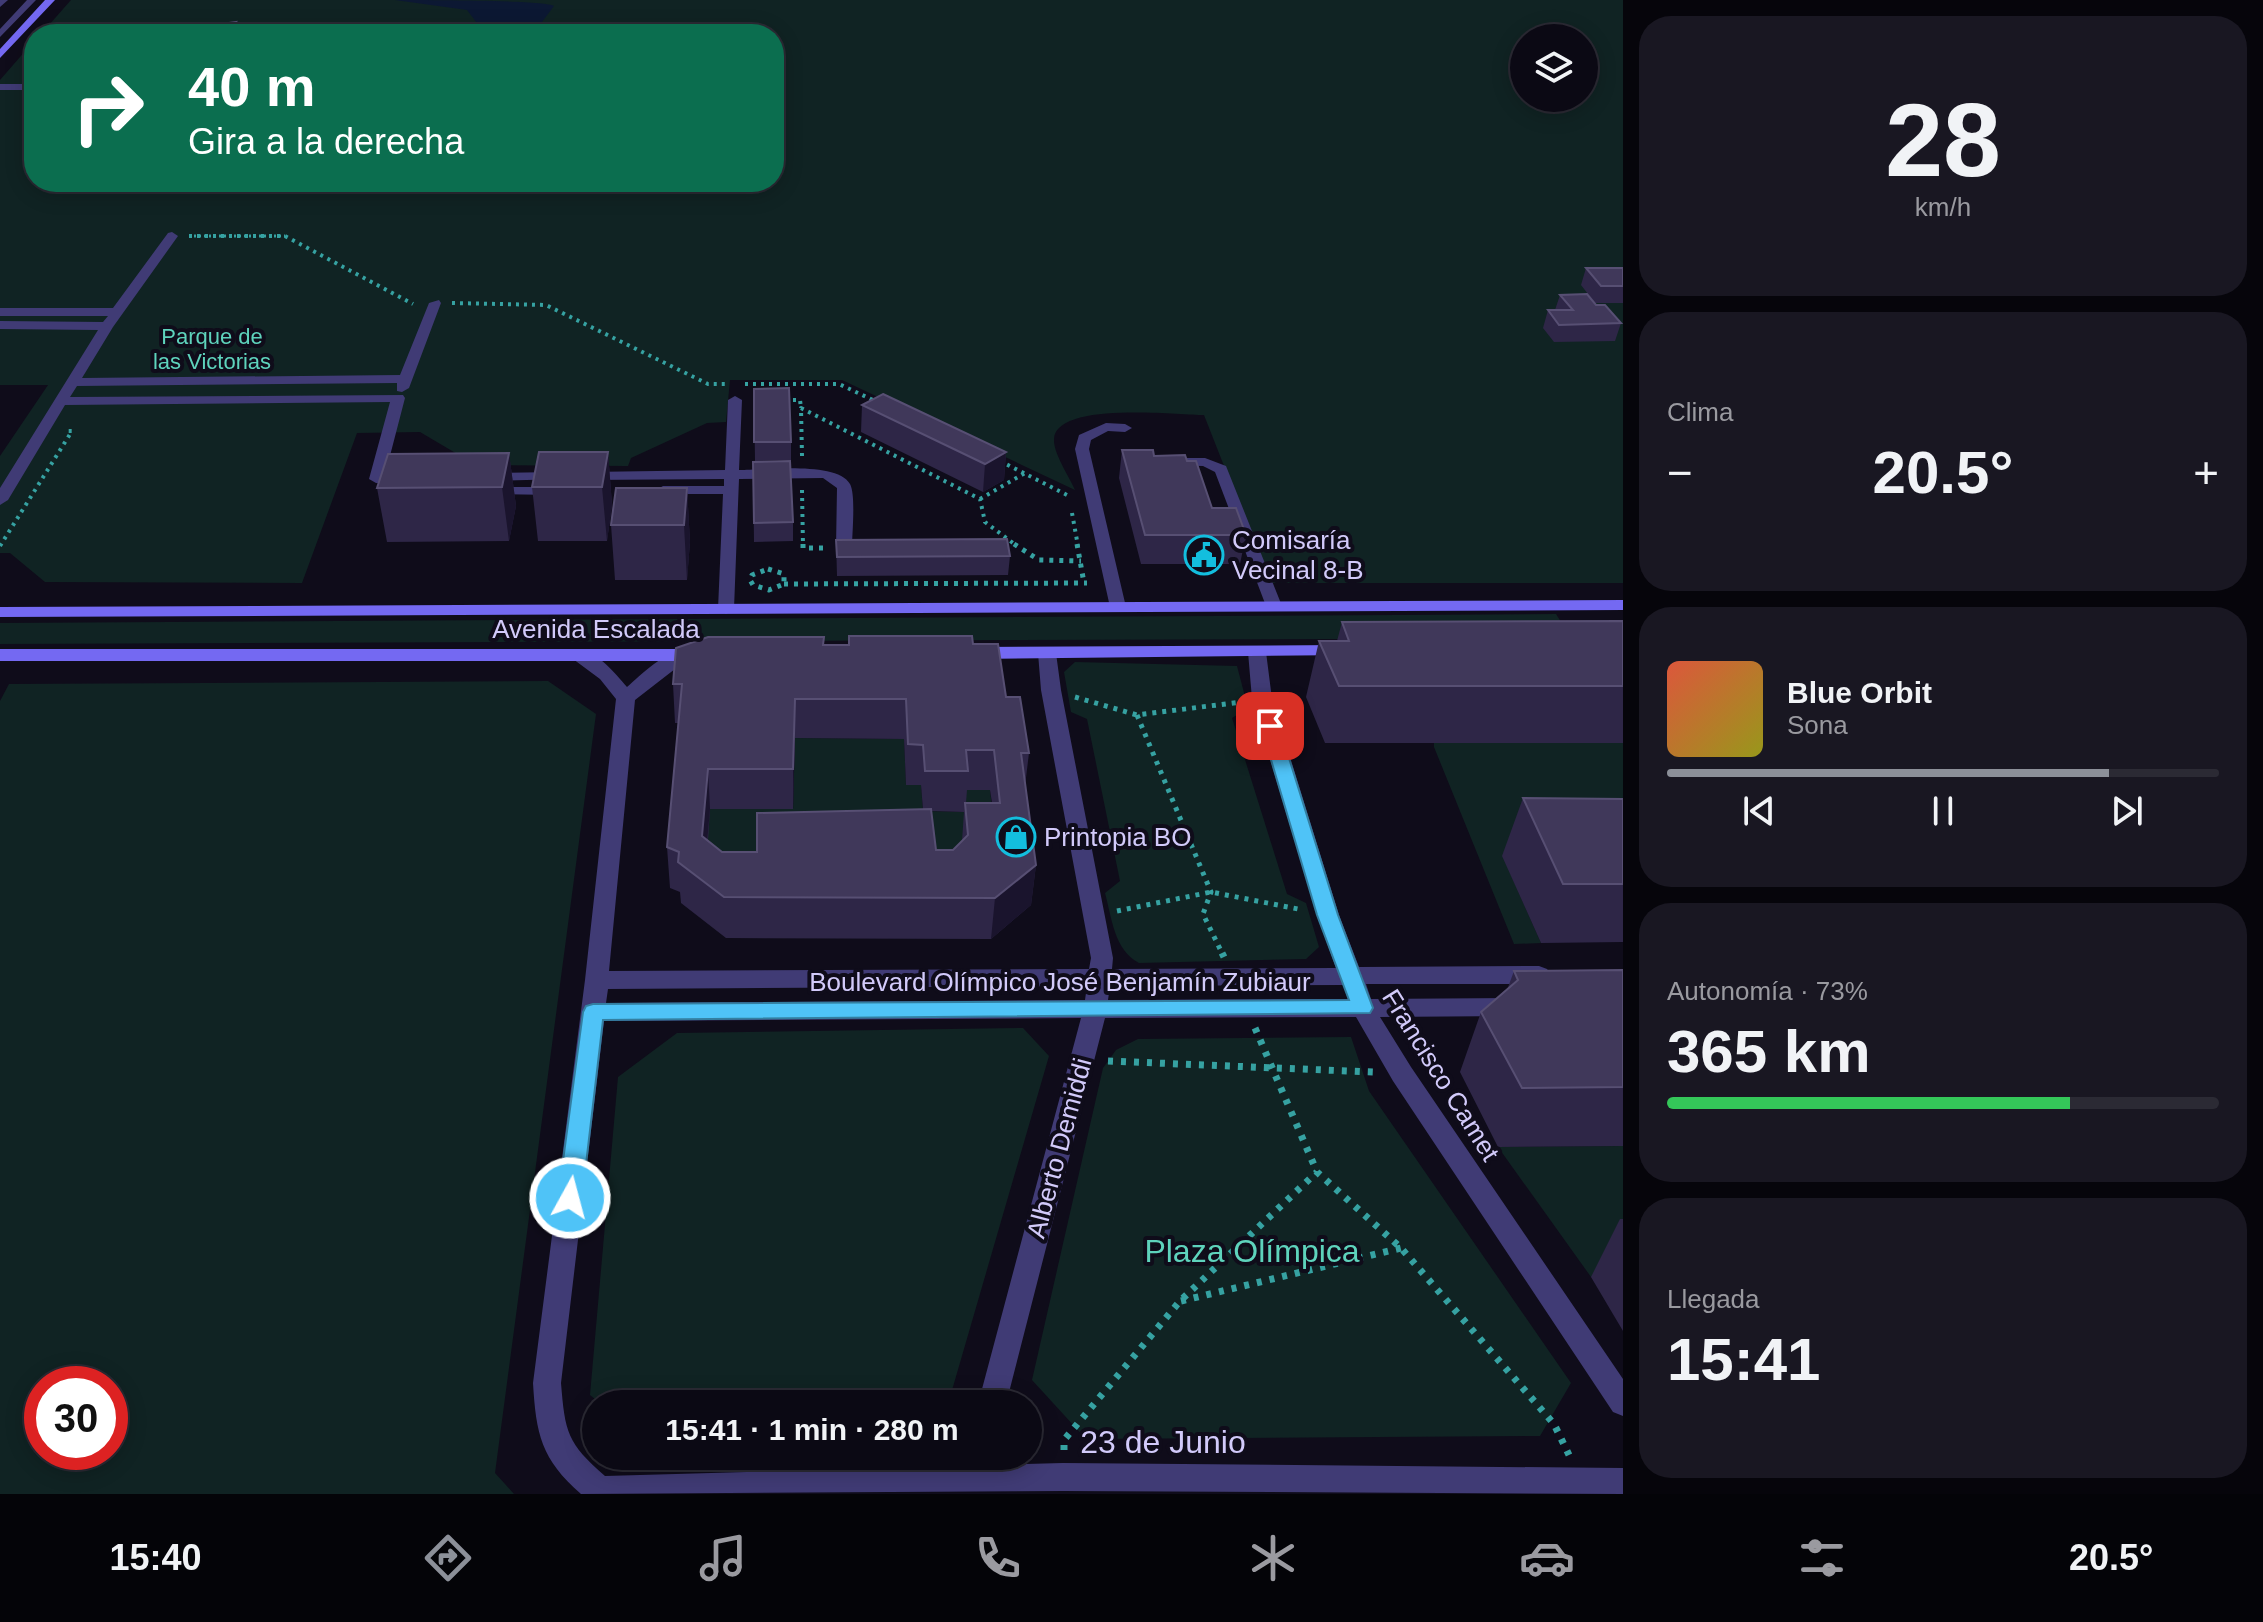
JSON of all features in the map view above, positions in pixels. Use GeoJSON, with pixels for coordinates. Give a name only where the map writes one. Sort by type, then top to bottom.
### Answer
{"type":"FeatureCollection","features":[{"type":"Feature","properties":{"kind":"main road"},"geometry":{"type":"LineString","coordinates":[[28,24],[50,0]]}},
{"type":"Feature","properties":{"kind":"main road"},"geometry":{"type":"LineString","coordinates":[[0,55],[24,29]]}},
{"type":"Feature","properties":{"kind":"main road"},"geometry":{"type":"LineString","coordinates":[[1582,624],[1585,619],[1616,605]]}},
{"type":"Feature","properties":{"kind":"main road","name":"Avenida Escalada"},"geometry":{"type":"LineString","coordinates":[[0,612],[1616,605]]}},
{"type":"Feature","properties":{"kind":"main road"},"geometry":{"type":"LineString","coordinates":[[954,654],[1368,651]]}},
{"type":"Feature","properties":{"kind":"main road","name":"Avenida Escalada"},"geometry":{"type":"LineString","coordinates":[[0,655],[726,655]]}},
{"type":"Feature","properties":{"kind":"street","name":"Francisco Camet"},"geometry":{"type":"LineString","coordinates":[[1257,652],[1262,699],[1328,915],[1363,1008],[1402,1074],[1623,1403]]}},
{"type":"Feature","properties":{"kind":"street","name":"Alberto Demiddi"},"geometry":{"type":"LineString","coordinates":[[996,1390],[1095,1010],[1102,958],[1051,690],[1047,653]]}},
{"type":"Feature","properties":{"kind":"street"},"geometry":{"type":"LineString","coordinates":[[580,655],[607,675],[626,698]]}},
{"type":"Feature","properties":{"kind":"street"},"geometry":{"type":"LineString","coordinates":[[593,1012],[626,698],[653,674],[684,655]]}},
{"type":"Feature","properties":{"kind":"street","name":"Boulevard Olímpico José Benjamín Zubiaur"},"geometry":{"type":"LineString","coordinates":[[597,980],[1559,974]]}},
{"type":"Feature","properties":{"kind":"street","name":"Boulevard Olímpico José Benjamín Zubiaur"},"geometry":{"type":"LineString","coordinates":[[593,1012],[1531,1007]]}},
{"type":"Feature","properties":{"kind":"street","name":"23 de Junio"},"geometry":{"type":"LineString","coordinates":[[593,1012],[547,1383],[550,1427],[568,1463],[599,1490],[642,1491],[974,1476],[1623,1482]]}},
{"type":"Feature","properties":{"kind":"lane"},"geometry":{"type":"LineString","coordinates":[[0,4],[4,0]]}},
{"type":"Feature","properties":{"kind":"lane"},"geometry":{"type":"LineString","coordinates":[[0,34],[32,0]]}},
{"type":"Feature","properties":{"kind":"lane"},"geometry":{"type":"LineString","coordinates":[[0,87],[24,87]]}},
{"type":"Feature","properties":{"kind":"lane"},"geometry":{"type":"LineString","coordinates":[[0,500],[107,326],[172,236]]}},
{"type":"Feature","properties":{"kind":"lane"},"geometry":{"type":"LineString","coordinates":[[418,485],[398,492],[376,479],[398,398],[433,308]]}},
{"type":"Feature","properties":{"kind":"lane"},"geometry":{"type":"LineString","coordinates":[[0,312],[118,312]]}},
{"type":"Feature","properties":{"kind":"lane"},"geometry":{"type":"LineString","coordinates":[[0,325],[107,326]]}},
{"type":"Feature","properties":{"kind":"lane"},"geometry":{"type":"LineString","coordinates":[[73,382],[405,379]]}},
{"type":"Feature","properties":{"kind":"lane"},"geometry":{"type":"LineString","coordinates":[[62,401],[398,398]]}},
{"type":"Feature","properties":{"kind":"lane"},"geometry":{"type":"LineString","coordinates":[[726,609],[735,400]]}},
{"type":"Feature","properties":{"kind":"lane"},"geometry":{"type":"LineString","coordinates":[[1118,607],[1082,449],[1084,438],[1096,430],[1125,428]]}},
{"type":"Feature","properties":{"kind":"lane"},"geometry":{"type":"LineString","coordinates":[[1161,462],[1205,462],[1221,469],[1274,606]]}},
{"type":"Feature","properties":{"kind":"lane"},"geometry":{"type":"LineString","coordinates":[[732,481],[473,484],[580,491],[732,481],[802,474],[826,474],[844,487],[844,548]]}},
{"type":"Feature","properties":{"kind":"path"},"geometry":{"type":"LineString","coordinates":[[172,236],[285,236],[433,308],[546,305],[708,384],[839,384],[882,405]]}},
{"type":"Feature","properties":{"kind":"path"},"geometry":{"type":"LineString","coordinates":[[735,400],[800,400],[803,548],[844,548]]}},
{"type":"Feature","properties":{"kind":"path"},"geometry":{"type":"LineString","coordinates":[[801,408],[980,499]]}},
{"type":"Feature","properties":{"kind":"path"},"geometry":{"type":"LineString","coordinates":[[997,459],[1068,493],[1084,583]]}},
{"type":"Feature","properties":{"kind":"path"},"geometry":{"type":"LineString","coordinates":[[980,499],[1025,473]]}},
{"type":"Feature","properties":{"kind":"path"},"geometry":{"type":"LineString","coordinates":[[980,499],[985,522],[1030,556],[1039,560],[1081,561]]}},
{"type":"Feature","properties":{"kind":"path"},"geometry":{"type":"LineString","coordinates":[[784,584],[784,574],[768,569],[752,575],[750,580],[759,589],[769,590],[784,584],[1113,583]]}},
{"type":"Feature","properties":{"kind":"path"},"geometry":{"type":"LineString","coordinates":[[1051,690],[1137,715],[1262,699]]}},
{"type":"Feature","properties":{"kind":"path"},"geometry":{"type":"LineString","coordinates":[[1137,715],[1211,892],[1203,914],[1235,977]]}},
{"type":"Feature","properties":{"kind":"path"},"geometry":{"type":"LineString","coordinates":[[1096,915],[1211,892],[1328,915]]}},
{"type":"Feature","properties":{"kind":"path"},"geometry":{"type":"LineString","coordinates":[[1247,1010],[1317,1172],[1401,1248],[1554,1424],[1581,1480]]}},
{"type":"Feature","properties":{"kind":"path"},"geometry":{"type":"LineString","coordinates":[[1081,1060],[1402,1074]]}},
{"type":"Feature","properties":{"kind":"path"},"geometry":{"type":"LineString","coordinates":[[1063,1477],[1064,1440],[1180,1301],[1317,1172]]}},
{"type":"Feature","properties":{"kind":"path"},"geometry":{"type":"LineString","coordinates":[[1180,1301],[1401,1248]]}},
{"type":"Feature","properties":{"kind":"green space","name":"Parque de las Victorias"},"geometry":{"type":"Polygon","coordinates":[[[71,0],[1623,0],[1623,583],[1270,583],[1204,415],[1095,415],[1074,419],[1060,427],[1054,445],[1075,490],[842,380],[730,380],[726,422],[707,423],[631,458],[628,466],[462,465],[464,458],[420,432],[357,433],[302,583],[45,582],[10,553],[0,553],[0,456],[48,385],[0,385],[0,80],[24,52],[24,192],[784,192],[784,24],[50,24],[71,0]]]}},
{"type":"Feature","properties":{"kind":"green space"},"geometry":{"type":"Polygon","coordinates":[[[1556,614],[1571,638],[0,644],[0,623],[1556,614]]]}},
{"type":"Feature","properties":{"kind":"green space"},"geometry":{"type":"Polygon","coordinates":[[[1075,662],[1237,666],[1248,708],[1232,718],[1287,894],[1306,903],[1319,947],[1306,959],[1139,963],[1124,950],[1115,932],[1105,893],[1120,881],[1087,719],[1071,712],[1064,672],[1075,662]]]}},
{"type":"Feature","properties":{"kind":"green space"},"geometry":{"type":"Polygon","coordinates":[[[548,681],[596,714],[495,1473],[514,1494],[0,1494],[0,701],[9,684],[548,681]]]}},
{"type":"Feature","properties":{"kind":"green space"},"geometry":{"type":"Polygon","coordinates":[[[795,738],[904,739],[906,784],[921,785],[923,811],[965,812],[963,790],[990,790],[996,844],[964,876],[704,877],[710,809],[793,809],[795,738]]]}},
{"type":"Feature","properties":{"kind":"green space"},"geometry":{"type":"Polygon","coordinates":[[[1434,741],[1623,743],[1623,857],[1503,857],[1541,943],[1514,944],[1434,741]]]}},
{"type":"Feature","properties":{"kind":"green space"},"geometry":{"type":"Polygon","coordinates":[[[1023,1028],[1049,1056],[952,1390],[590,1390],[618,1077],[677,1033],[1023,1028]]]}},
{"type":"Feature","properties":{"kind":"green space","name":"Plaza Olímpica"},"geometry":{"type":"Polygon","coordinates":[[[1351,1037],[1369,1091],[1571,1383],[1540,1436],[1086,1439],[1032,1380],[1103,1068],[1116,1050],[1138,1039],[1351,1037]]]}},
{"type":"Feature","properties":{"kind":"green space"},"geometry":{"type":"Polygon","coordinates":[[[1623,1146],[1623,1278],[1591,1277],[1498,1147],[1623,1146]]]}},
{"type":"Feature","properties":{"kind":"water"},"geometry":{"type":"Polygon","coordinates":[[[395,0],[506,1],[554,6],[540,24],[478,24],[467,10],[395,0]]]}},
{"type":"Feature","properties":{"kind":"building"},"geometry":{"type":"Polygon","coordinates":[[[1586,268],[1623,268],[1623,286],[1601,286],[1586,268]]]}},
{"type":"Feature","properties":{"kind":"building"},"geometry":{"type":"Polygon","coordinates":[[[1587,294],[1596,305],[1605,305],[1621,323],[1559,325],[1548,310],[1573,310],[1560,295],[1587,294]]]}},
{"type":"Feature","properties":{"kind":"building"},"geometry":{"type":"Polygon","coordinates":[[[789,388],[791,442],[754,442],[754,389],[789,388]]]}},
{"type":"Feature","properties":{"kind":"building"},"geometry":{"type":"Polygon","coordinates":[[[883,394],[1006,452],[985,464],[862,405],[883,394]]]}},
{"type":"Feature","properties":{"kind":"building"},"geometry":{"type":"Polygon","coordinates":[[[1122,450],[1153,450],[1154,456],[1185,455],[1187,461],[1196,461],[1212,508],[1236,508],[1246,535],[1145,535],[1122,450]]]}},
{"type":"Feature","properties":{"kind":"building"},"geometry":{"type":"Polygon","coordinates":[[[539,452],[608,452],[602,487],[532,487],[539,452]]]}},
{"type":"Feature","properties":{"kind":"building"},"geometry":{"type":"Polygon","coordinates":[[[509,453],[502,487],[377,488],[388,454],[509,453]]]}},
{"type":"Feature","properties":{"kind":"building"},"geometry":{"type":"Polygon","coordinates":[[[790,461],[793,522],[754,523],[753,462],[790,461]]]}},
{"type":"Feature","properties":{"kind":"building"},"geometry":{"type":"Polygon","coordinates":[[[616,488],[687,488],[684,525],[611,525],[616,488]]]}},
{"type":"Feature","properties":{"kind":"building"},"geometry":{"type":"Polygon","coordinates":[[[1007,539],[1010,556],[837,557],[836,540],[1007,539]]]}},
{"type":"Feature","properties":{"kind":"building"},"geometry":{"type":"Polygon","coordinates":[[[1623,621],[1623,686],[1339,686],[1319,641],[1349,641],[1342,622],[1623,621]]]}},
{"type":"Feature","properties":{"kind":"building"},"geometry":{"type":"Polygon","coordinates":[[[849,636],[972,636],[973,644],[998,644],[1006,697],[1020,697],[1029,753],[1021,753],[1036,865],[995,898],[724,897],[678,862],[679,852],[667,847],[682,684],[673,684],[676,648],[708,637],[824,637],[823,645],[849,645],[849,636]],[[795,699],[793,769],[708,769],[702,836],[722,852],[757,852],[757,813],[931,809],[936,850],[953,850],[968,835],[965,803],[1000,803],[994,750],[966,750],[968,771],[925,771],[923,745],[908,744],[906,699],[795,699]]]}},
{"type":"Feature","properties":{"kind":"building"},"geometry":{"type":"Polygon","coordinates":[[[1523,798],[1623,799],[1623,884],[1563,884],[1523,798]]]}},
{"type":"Feature","properties":{"kind":"building"},"geometry":{"type":"Polygon","coordinates":[[[1623,970],[1623,1087],[1522,1088],[1481,1012],[1518,980],[1514,971],[1623,970]]]}},
{"type":"Feature","properties":{"kind":"place","name":"Comisaría Vecinal 8-B"},"geometry":{"type":"Point","coordinates":[1204,555]}},
{"type":"Feature","properties":{"kind":"place","name":"Printopia BO"},"geometry":{"type":"Point","coordinates":[1016,837]}},
{"type":"Feature","properties":{"kind":"route"},"geometry":{"type":"LineString","coordinates":[[570,1198],[593,1012],[1363,1008],[1328,915],[1270,726]]}}]}
